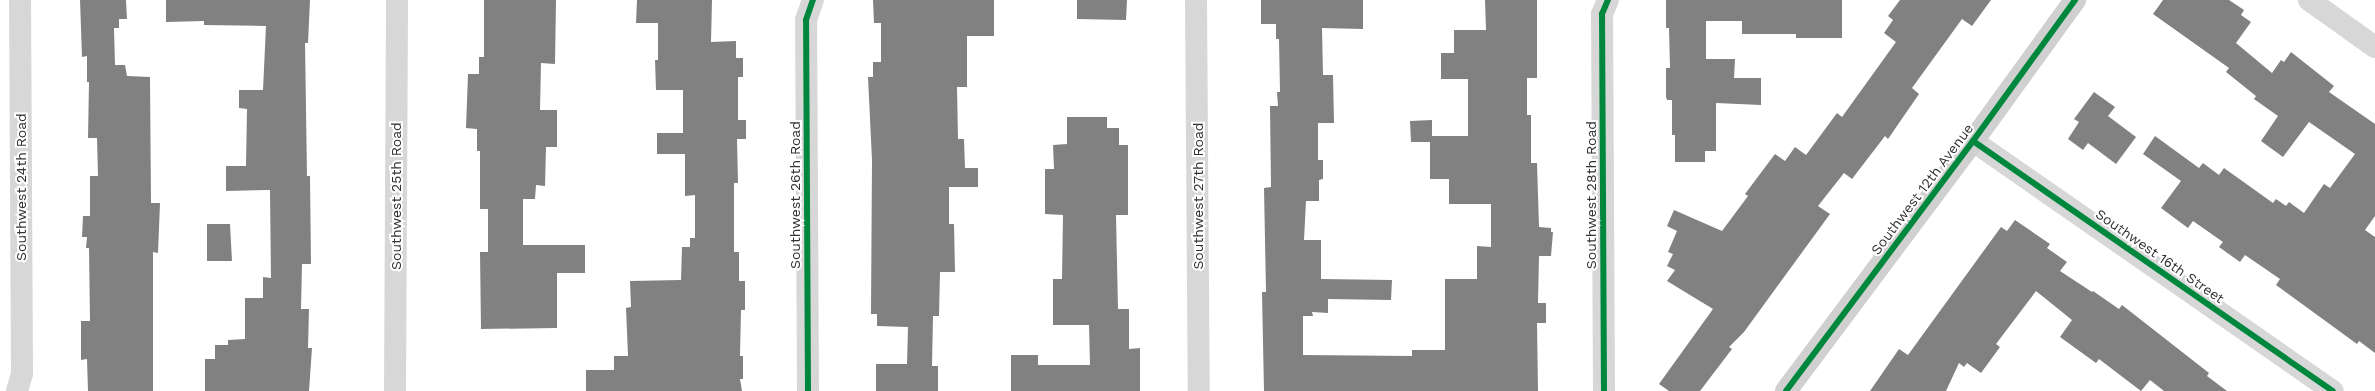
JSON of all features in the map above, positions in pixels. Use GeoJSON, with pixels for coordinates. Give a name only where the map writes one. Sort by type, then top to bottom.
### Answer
{"type":"FeatureCollection","features":[{"type":"Feature","properties":{"kind":"main road","name":"Southwest 12th Avenue"},"geometry":{"type":"LineString","coordinates":[[1793,389],[2075,0]]}},
{"type":"Feature","properties":{"kind":"street","name":"Southwest 24th Road"},"geometry":{"type":"LineString","coordinates":[[20,0],[22,385]]}},
{"type":"Feature","properties":{"kind":"street","name":"Southwest 25th Road"},"geometry":{"type":"LineString","coordinates":[[395,391],[397,0]]}},
{"type":"Feature","properties":{"kind":"street","name":"Southwest 26th Road"},"geometry":{"type":"LineString","coordinates":[[798,0],[806,20],[808,391]]}},
{"type":"Feature","properties":{"kind":"street","name":"Southwest 26th Road"},"geometry":{"type":"LineString","coordinates":[[806,20],[814,0]]}},
{"type":"Feature","properties":{"kind":"street","name":"Southwest 27th Road"},"geometry":{"type":"LineString","coordinates":[[1196,0],[1199,391]]}},
{"type":"Feature","properties":{"kind":"street"},"geometry":{"type":"LineString","coordinates":[[2309,0],[2375,47]]}},
{"type":"Feature","properties":{"kind":"street","name":"Southwest 28th Road"},"geometry":{"type":"LineString","coordinates":[[1602,5],[1604,391]]}},
{"type":"Feature","properties":{"kind":"street","name":"Southwest 16th Street"},"geometry":{"type":"LineString","coordinates":[[1974,141],[2332,391]]}},
{"type":"Feature","properties":{"kind":"building"},"geometry":{"type":"Polygon","coordinates":[[[80,0],[126,0],[127,19],[119,19],[119,28],[114,28],[115,65],[125,65],[127,76],[150,77],[151,203],[160,203],[158,253],[153,252],[153,391],[88,391],[87,359],[81,360],[81,321],[90,321],[89,248],[86,248],[87,237],[82,237],[83,216],[90,216],[90,176],[98,176],[97,138],[88,138],[89,82],[87,82],[87,56],[82,57],[80,0]]]}},
{"type":"Feature","properties":{"kind":"building"},"geometry":{"type":"Polygon","coordinates":[[[166,0],[310,0],[308,43],[305,43],[307,176],[310,176],[311,264],[302,264],[301,309],[309,309],[308,348],[312,348],[309,391],[205,391],[205,359],[215,359],[215,345],[228,345],[228,340],[245,339],[245,298],[263,298],[263,277],[271,278],[270,190],[226,191],[226,166],[246,166],[247,109],[239,108],[239,90],[263,90],[266,26],[204,25],[204,21],[166,22],[166,0]]]}},
{"type":"Feature","properties":{"kind":"building"},"geometry":{"type":"Polygon","coordinates":[[[484,0],[556,0],[555,64],[541,63],[540,110],[557,110],[557,147],[546,147],[545,186],[536,185],[535,199],[523,199],[523,245],[585,245],[585,273],[557,273],[557,328],[481,329],[480,252],[488,252],[488,209],[480,209],[480,151],[477,151],[477,129],[466,128],[468,74],[479,74],[479,57],[484,57],[484,0]]]}},
{"type":"Feature","properties":{"kind":"building"},"geometry":{"type":"Polygon","coordinates":[[[637,0],[712,0],[711,42],[736,41],[736,58],[743,58],[743,77],[738,77],[738,120],[746,120],[746,139],[737,139],[738,183],[734,183],[734,252],[739,252],[739,281],[745,281],[745,310],[741,310],[740,356],[743,356],[743,379],[740,379],[742,391],[586,391],[586,370],[614,370],[614,356],[628,356],[626,308],[631,307],[630,281],[681,280],[682,247],[690,247],[690,238],[695,238],[695,195],[685,196],[685,154],[657,154],[657,133],[683,133],[683,90],[656,90],[655,60],[658,60],[658,23],[636,23],[637,0]]]}},
{"type":"Feature","properties":{"kind":"building"},"geometry":{"type":"Polygon","coordinates":[[[873,0],[994,0],[994,36],[967,36],[967,87],[957,87],[958,139],[964,139],[965,168],[978,168],[978,187],[949,187],[949,224],[954,224],[955,272],[940,272],[939,316],[933,316],[932,366],[938,366],[938,391],[876,391],[876,364],[907,364],[908,327],[877,326],[877,314],[871,314],[872,160],[868,77],[873,77],[873,62],[881,62],[881,23],[874,23],[873,0]]]}},
{"type":"Feature","properties":{"kind":"building"},"geometry":{"type":"Polygon","coordinates":[[[1077,0],[1127,0],[1126,20],[1077,19],[1077,0]]]}},
{"type":"Feature","properties":{"kind":"building"},"geometry":{"type":"Polygon","coordinates":[[[1261,0],[1363,0],[1363,29],[1322,28],[1323,75],[1333,75],[1334,123],[1318,123],[1318,160],[1323,160],[1323,179],[1319,180],[1319,201],[1306,201],[1304,240],[1321,240],[1321,279],[1392,280],[1391,300],[1328,299],[1328,313],[1312,312],[1313,316],[1303,316],[1303,355],[1412,356],[1412,350],[1445,350],[1445,279],[1477,279],[1477,246],[1491,247],[1491,204],[1449,204],[1449,179],[1430,179],[1430,142],[1411,142],[1410,121],[1432,120],[1432,136],[1468,136],[1468,79],[1441,79],[1441,53],[1454,53],[1454,30],[1486,30],[1485,0],[1537,0],[1537,78],[1527,78],[1527,115],[1531,115],[1531,163],[1537,163],[1539,227],[1551,228],[1551,232],[1553,232],[1551,256],[1539,256],[1538,303],[1546,303],[1546,323],[1537,323],[1538,391],[1264,391],[1262,292],[1266,292],[1264,188],[1271,187],[1270,106],[1278,106],[1277,92],[1280,92],[1279,39],[1276,39],[1276,24],[1261,24],[1261,0]]]}},
{"type":"Feature","properties":{"kind":"building"},"geometry":{"type":"Polygon","coordinates":[[[1666,0],[1842,0],[1842,38],[1796,38],[1796,34],[1742,34],[1742,21],[1706,21],[1706,59],[1735,59],[1734,78],[1761,78],[1761,105],[1716,103],[1716,151],[1705,151],[1705,162],[1675,162],[1675,135],[1672,135],[1672,100],[1667,100],[1666,97],[1666,68],[1670,68],[1669,28],[1666,28],[1666,0]]]}},
{"type":"Feature","properties":{"kind":"building"},"geometry":{"type":"Polygon","coordinates":[[[1900,0],[1991,0],[1972,26],[1962,19],[1912,88],[1919,94],[1888,139],[1885,136],[1852,179],[1844,173],[1818,206],[1830,214],[1744,332],[1729,347],[1732,349],[1700,391],[1669,391],[1659,384],[1713,309],[1667,281],[1675,270],[1667,266],[1673,254],[1668,252],[1677,231],[1667,226],[1674,210],[1722,231],[1748,196],[1745,194],[1775,154],[1785,161],[1795,147],[1806,155],[1837,113],[1842,117],[1896,42],[1884,33],[1893,20],[1888,16],[1900,0]]]}},
{"type":"Feature","properties":{"kind":"building"},"geometry":{"type":"Polygon","coordinates":[[[2163,0],[2229,0],[2244,10],[2241,15],[2251,22],[2236,43],[2272,73],[2281,60],[2284,62],[2291,52],[2334,86],[2329,92],[2375,124],[2375,216],[2365,230],[2375,237],[2375,353],[2359,341],[2357,344],[2276,285],[2280,279],[2245,255],[2240,262],[2219,247],[2223,242],[2193,221],[2188,228],[2161,208],[2181,181],[2143,154],[2155,136],[2199,168],[2203,163],[2219,175],[2224,168],[2273,203],[2276,199],[2286,206],[2289,202],[2304,213],[2324,184],[2330,188],[2355,154],[2309,122],[2283,157],[2261,141],[2278,116],[2254,99],[2256,96],[2226,72],[2229,68],[2153,14],[2163,0]]]}},
{"type":"Feature","properties":{"kind":"building"},"geometry":{"type":"Polygon","coordinates":[[[2094,92],[2115,107],[2108,116],[2136,137],[2116,164],[2088,143],[2083,150],[2068,139],[2079,122],[2074,119],[2094,92]]]}},
{"type":"Feature","properties":{"kind":"building"},"geometry":{"type":"Polygon","coordinates":[[[1067,117],[1107,117],[1107,128],[1119,128],[1119,145],[1128,145],[1128,215],[1116,215],[1118,309],[1129,309],[1129,349],[1140,348],[1140,391],[1011,391],[1011,355],[1038,355],[1038,365],[1090,365],[1089,325],[1053,325],[1053,279],[1062,279],[1063,215],[1045,214],[1045,169],[1054,169],[1053,145],[1067,144],[1067,117]]]}},
{"type":"Feature","properties":{"kind":"building"},"geometry":{"type":"Polygon","coordinates":[[[2015,220],[2050,244],[2047,248],[2067,262],[2060,271],[2119,309],[2122,305],[2209,373],[2207,376],[2227,391],[2164,391],[2150,380],[2141,391],[2099,359],[2096,363],[2060,337],[2072,320],[2036,291],[1996,344],[2000,347],[1981,373],[1967,363],[1964,367],[1959,363],[1946,391],[1870,391],[1899,349],[1908,355],[2001,227],[2007,231],[2015,220]]]}},
{"type":"Feature","properties":{"kind":"building"},"geometry":{"type":"Polygon","coordinates":[[[207,224],[230,224],[232,261],[207,261],[207,224]]]}},
{"type":"Feature","properties":{"kind":"cycle path"},"geometry":{"type":"LineString","coordinates":[[808,391],[806,20],[813,0]]}},
{"type":"Feature","properties":{"kind":"cycle path"},"geometry":{"type":"LineString","coordinates":[[1604,391],[1602,14],[1608,0]]}},
{"type":"Feature","properties":{"kind":"cycle path"},"geometry":{"type":"LineString","coordinates":[[1786,391],[1973,141],[2075,0]]}},
{"type":"Feature","properties":{"kind":"cycle path"},"geometry":{"type":"LineString","coordinates":[[1973,141],[2333,391]]}}]}
